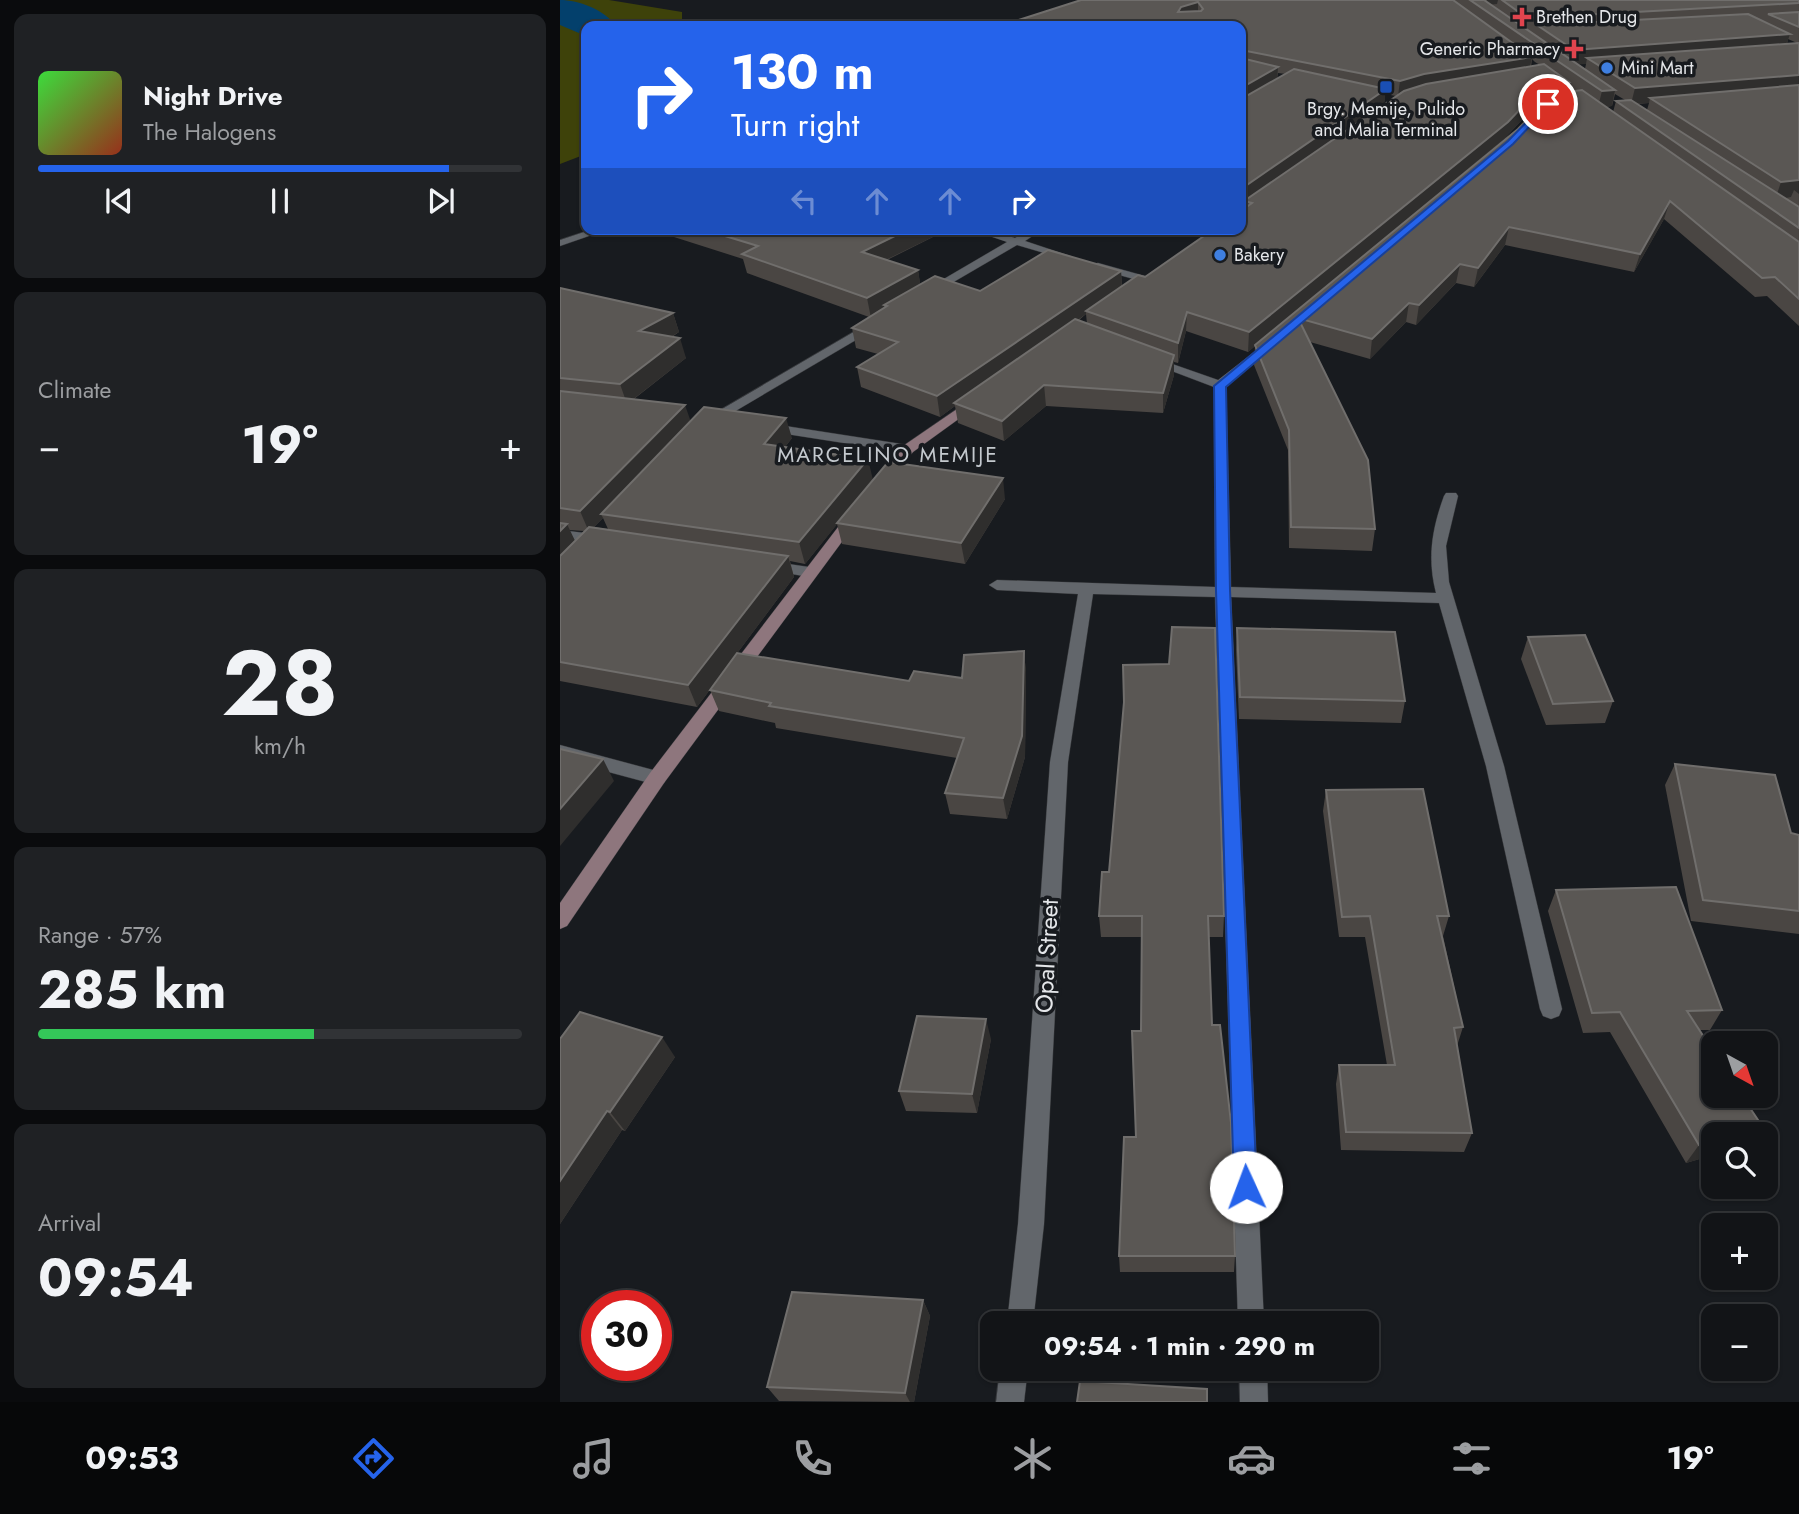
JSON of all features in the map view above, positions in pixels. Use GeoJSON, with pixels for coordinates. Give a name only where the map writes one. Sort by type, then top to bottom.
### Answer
{"type":"FeatureCollection","features":[{"type":"Feature","properties":{"kind":"street"},"geometry":{"type":"LineString","coordinates":[[560,243],[585,235]]}},
{"type":"Feature","properties":{"kind":"street"},"geometry":{"type":"LineString","coordinates":[[993,235],[1148,280]]}},
{"type":"Feature","properties":{"kind":"street"},"geometry":{"type":"LineString","coordinates":[[921,297],[1028,235]]}},
{"type":"Feature","properties":{"kind":"street"},"geometry":{"type":"LineString","coordinates":[[886,317],[702,422],[742,424],[908,449]]}},
{"type":"Feature","properties":{"kind":"street"},"geometry":{"type":"LineString","coordinates":[[1220,386],[1282,333]]}},
{"type":"Feature","properties":{"kind":"street"},"geometry":{"type":"LineString","coordinates":[[1146,359],[1220,386]]}},
{"type":"Feature","properties":{"kind":"street"},"geometry":{"type":"LineString","coordinates":[[1220,386],[1223,590],[1251,1311]]}},
{"type":"Feature","properties":{"kind":"street"},"geometry":{"type":"LineString","coordinates":[[560,920],[657,778],[809,572],[908,449],[984,394]]}},
{"type":"Feature","properties":{"kind":"street"},"geometry":{"type":"LineString","coordinates":[[1451,496],[1437,536],[1439,574],[1495,766],[1551,1009]]}},
{"type":"Feature","properties":{"kind":"street"},"geometry":{"type":"LineString","coordinates":[[560,535],[622,543]]}},
{"type":"Feature","properties":{"kind":"street"},"geometry":{"type":"LineString","coordinates":[[756,564],[809,572]]}},
{"type":"Feature","properties":{"kind":"street"},"geometry":{"type":"LineString","coordinates":[[997,585],[1086,591],[1223,590],[1424,599],[1445,597]]}},
{"type":"Feature","properties":{"kind":"street","name":"Opal Street"},"geometry":{"type":"LineString","coordinates":[[1021,1311],[1031,1224],[1059,762],[1086,591]]}},
{"type":"Feature","properties":{"kind":"street"},"geometry":{"type":"LineString","coordinates":[[560,752],[657,778]]}},
{"type":"Feature","properties":{"kind":"street"},"geometry":{"type":"LineString","coordinates":[[1010,1402],[1012,1381]]}},
{"type":"Feature","properties":{"kind":"street"},"geometry":{"type":"LineString","coordinates":[[1253,1381],[1254,1402]]}},
{"type":"Feature","properties":{"kind":"green space"},"geometry":{"type":"Polygon","coordinates":[[[560,0],[609,0],[682,12],[682,21],[581,21],[581,156],[560,164],[560,0]]]}},
{"type":"Feature","properties":{"kind":"building"},"geometry":{"type":"Polygon","coordinates":[[[1081,0],[1453,0],[1532,57],[1424,74],[1400,81],[1246,51],[1246,21],[1016,21],[1081,0]],[[1198,2],[1181,7],[1178,12],[1203,9],[1198,2]]]}},
{"type":"Feature","properties":{"kind":"building"},"geometry":{"type":"Polygon","coordinates":[[[1470,0],[1484,0],[1615,90],[1602,91],[1556,60],[1556,55],[1549,54],[1470,0]]]}},
{"type":"Feature","properties":{"kind":"building"},"geometry":{"type":"Polygon","coordinates":[[[1502,0],[1799,0],[1799,3],[1527,18],[1502,0]]]}},
{"type":"Feature","properties":{"kind":"building"},"geometry":{"type":"Polygon","coordinates":[[[1799,12],[1799,27],[1768,14],[1799,12]]]}},
{"type":"Feature","properties":{"kind":"building"},"geometry":{"type":"Polygon","coordinates":[[[1748,14],[1790,34],[1574,50],[1537,25],[1748,14]]]}},
{"type":"Feature","properties":{"kind":"building"},"geometry":{"type":"Polygon","coordinates":[[[1799,43],[1799,75],[1635,88],[1587,58],[1799,43]]]}},
{"type":"Feature","properties":{"kind":"building"},"geometry":{"type":"Polygon","coordinates":[[[1246,59],[1278,67],[1246,85],[1246,59]]]}},
{"type":"Feature","properties":{"kind":"building"},"geometry":{"type":"Polygon","coordinates":[[[1544,64],[1569,82],[1542,86],[1508,122],[1249,332],[1187,312],[1178,343],[1086,311],[1138,275],[1145,277],[1205,235],[1246,235],[1246,207],[1252,203],[1246,200],[1404,91],[1426,84],[1544,64]]]}},
{"type":"Feature","properties":{"kind":"building"},"geometry":{"type":"Polygon","coordinates":[[[1294,69],[1386,89],[1246,186],[1246,96],[1294,69]]]}},
{"type":"Feature","properties":{"kind":"building"},"geometry":{"type":"Polygon","coordinates":[[[1799,85],[1799,180],[1781,182],[1650,98],[1799,85]]]}},
{"type":"Feature","properties":{"kind":"building"},"geometry":{"type":"Polygon","coordinates":[[[1582,90],[1799,242],[1799,299],[1775,277],[1762,278],[1670,201],[1640,254],[1509,227],[1478,268],[1460,264],[1419,305],[1409,303],[1372,339],[1298,318],[1368,460],[1375,529],[1291,527],[1289,430],[1255,345],[1518,129],[1552,94],[1582,90]]]}},
{"type":"Feature","properties":{"kind":"building"},"geometry":{"type":"Polygon","coordinates":[[[1631,100],[1799,207],[1799,228],[1616,101],[1631,100]]]}},
{"type":"Feature","properties":{"kind":"building"},"geometry":{"type":"Polygon","coordinates":[[[722,235],[897,235],[862,252],[918,270],[867,298],[742,254],[758,246],[722,235]]]}},
{"type":"Feature","properties":{"kind":"building"},"geometry":{"type":"Polygon","coordinates":[[[1048,250],[1121,271],[937,396],[857,367],[898,342],[852,328],[887,306],[884,305],[935,276],[980,291],[1048,250]]]}},
{"type":"Feature","properties":{"kind":"building"},"geometry":{"type":"Polygon","coordinates":[[[560,288],[673,313],[639,331],[680,338],[620,384],[560,378],[560,288]]]}},
{"type":"Feature","properties":{"kind":"building"},"geometry":{"type":"Polygon","coordinates":[[[1075,319],[1174,355],[1163,393],[1044,385],[1002,421],[954,403],[1075,319]]]}},
{"type":"Feature","properties":{"kind":"building"},"geometry":{"type":"Polygon","coordinates":[[[560,391],[685,405],[580,511],[560,508],[560,391]]]}},
{"type":"Feature","properties":{"kind":"building"},"geometry":{"type":"Polygon","coordinates":[[[704,407],[786,418],[764,444],[868,459],[799,542],[601,514],[704,407]]]}},
{"type":"Feature","properties":{"kind":"building"},"geometry":{"type":"Polygon","coordinates":[[[888,462],[1003,478],[961,543],[837,523],[888,462]]]}},
{"type":"Feature","properties":{"kind":"building"},"geometry":{"type":"Polygon","coordinates":[[[589,527],[788,556],[688,685],[560,662],[560,556],[589,527]]]}},
{"type":"Feature","properties":{"kind":"building"},"geometry":{"type":"Polygon","coordinates":[[[1172,627],[1215,628],[1224,916],[1208,916],[1212,1025],[1220,1025],[1231,1123],[1235,1256],[1119,1256],[1124,1137],[1136,1137],[1132,1031],[1141,1031],[1142,916],[1099,916],[1102,872],[1109,872],[1124,702],[1123,665],[1169,664],[1172,627]]]}},
{"type":"Feature","properties":{"kind":"building"},"geometry":{"type":"Polygon","coordinates":[[[1237,628],[1395,632],[1405,701],[1240,697],[1237,628]]]}},
{"type":"Feature","properties":{"kind":"building"},"geometry":{"type":"Polygon","coordinates":[[[1585,635],[1613,701],[1553,704],[1528,637],[1585,635]]]}},
{"type":"Feature","properties":{"kind":"building"},"geometry":{"type":"Polygon","coordinates":[[[1024,651],[1022,736],[1003,798],[945,793],[964,738],[769,706],[771,703],[710,690],[737,653],[909,681],[914,671],[962,678],[964,655],[1024,651]]]}},
{"type":"Feature","properties":{"kind":"building"},"geometry":{"type":"Polygon","coordinates":[[[560,749],[603,759],[560,809],[560,749]]]}},
{"type":"Feature","properties":{"kind":"building"},"geometry":{"type":"Polygon","coordinates":[[[1675,764],[1775,775],[1791,833],[1799,835],[1799,911],[1703,900],[1675,764]]]}},
{"type":"Feature","properties":{"kind":"building"},"geometry":{"type":"Polygon","coordinates":[[[1423,789],[1449,916],[1437,916],[1463,1027],[1454,1028],[1472,1133],[1346,1132],[1339,1065],[1395,1065],[1370,916],[1342,917],[1326,790],[1423,789]]]}},
{"type":"Feature","properties":{"kind":"building"},"geometry":{"type":"Polygon","coordinates":[[[1676,887],[1722,1010],[1687,1011],[1701,1033],[1701,1108],[1750,1108],[1759,1122],[1701,1122],[1699,1145],[1620,1012],[1592,1013],[1556,890],[1676,887]]]}},
{"type":"Feature","properties":{"kind":"building"},"geometry":{"type":"Polygon","coordinates":[[[580,1012],[662,1037],[610,1112],[607,1111],[560,1181],[560,1039],[580,1012]]]}},
{"type":"Feature","properties":{"kind":"building"},"geometry":{"type":"Polygon","coordinates":[[[917,1016],[986,1019],[972,1094],[899,1091],[917,1016]]]}},
{"type":"Feature","properties":{"kind":"building"},"geometry":{"type":"Polygon","coordinates":[[[792,1292],[923,1300],[905,1393],[767,1387],[792,1292]]]}},
{"type":"Feature","properties":{"kind":"building"},"geometry":{"type":"Polygon","coordinates":[[[1080,1381],[1207,1389],[1207,1402],[1077,1402],[1080,1381]]]}},
{"type":"Feature","properties":{"kind":"waterway"},"geometry":{"type":"LineString","coordinates":[[560,9],[585,21]]}},
{"type":"Feature","properties":{"kind":"place","name":"Brethen Drug"},"geometry":{"type":"Point","coordinates":[1522,17]}},
{"type":"Feature","properties":{"kind":"place","name":"Generic Pharmacy"},"geometry":{"type":"Point","coordinates":[1574,49]}},
{"type":"Feature","properties":{"kind":"place","name":"Mini Mart"},"geometry":{"type":"Point","coordinates":[1607,68]}},
{"type":"Feature","properties":{"kind":"place","name":"Brgy. Memije, Pulido and Malia Terminal"},"geometry":{"type":"Point","coordinates":[1386,87]}},
{"type":"Feature","properties":{"kind":"place","name":"Bakery"},"geometry":{"type":"Point","coordinates":[1220,255]}},
{"type":"Feature","properties":{"kind":"district","name":"MARCELINO MEMIJE"},"geometry":{"type":"Point","coordinates":[888,455]}},
{"type":"Feature","properties":{"kind":"route"},"geometry":{"type":"LineString","coordinates":[[1246,1187],[1223,590],[1220,386],[1510,142],[1548,104]]}}]}
